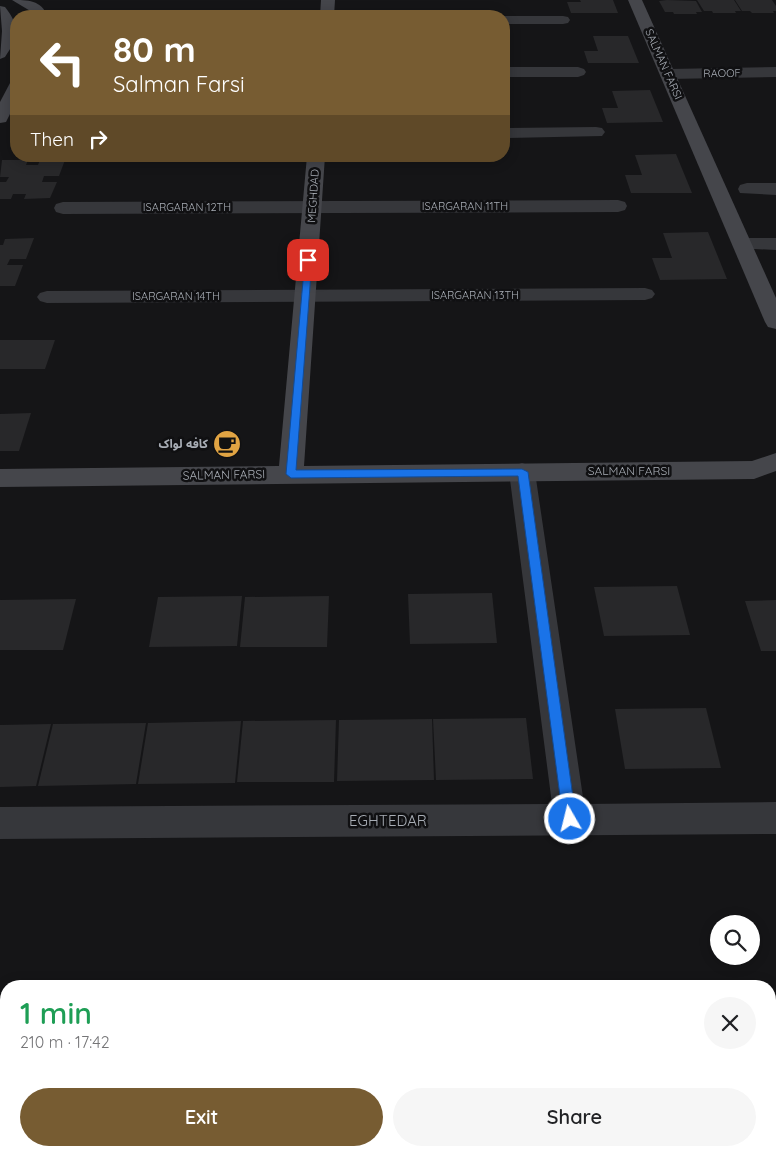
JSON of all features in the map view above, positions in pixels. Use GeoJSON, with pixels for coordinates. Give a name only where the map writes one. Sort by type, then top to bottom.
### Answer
{"type":"FeatureCollection","features":[{"type":"Feature","properties":{"kind":"street"},"geometry":{"type":"LineString","coordinates":[[19,0],[38,10]]}},
{"type":"Feature","properties":{"kind":"street","name":"SALMAN FARSI"},"geometry":{"type":"LineString","coordinates":[[635,0],[776,322]]}},
{"type":"Feature","properties":{"kind":"street"},"geometry":{"type":"LineString","coordinates":[[0,10],[8,19],[10,25]]}},
{"type":"Feature","properties":{"kind":"street"},"geometry":{"type":"LineString","coordinates":[[510,20],[563,20]]}},
{"type":"Feature","properties":{"kind":"street"},"geometry":{"type":"LineString","coordinates":[[0,54],[7,42],[10,32]]}},
{"type":"Feature","properties":{"kind":"street"},"geometry":{"type":"LineString","coordinates":[[510,72],[578,72]]}},
{"type":"Feature","properties":{"kind":"street","name":"RAOOF"},"geometry":{"type":"LineString","coordinates":[[669,74],[776,72]]}},
{"type":"Feature","properties":{"kind":"street"},"geometry":{"type":"LineString","coordinates":[[0,118],[10,98]]}},
{"type":"Feature","properties":{"kind":"street"},"geometry":{"type":"LineString","coordinates":[[510,133],[596,132]]}},
{"type":"Feature","properties":{"kind":"street","name":"MEGHDAD"},"geometry":{"type":"LineString","coordinates":[[291,474],[316,162]]}},
{"type":"Feature","properties":{"kind":"street"},"geometry":{"type":"LineString","coordinates":[[747,189],[776,189]]}},
{"type":"Feature","properties":{"kind":"street","name":"ISARGARAN 11TH"},"geometry":{"type":"LineString","coordinates":[[312,207],[618,206]]}},
{"type":"Feature","properties":{"kind":"street","name":"ISARGARAN 12TH"},"geometry":{"type":"LineString","coordinates":[[63,208],[312,207]]}},
{"type":"Feature","properties":{"kind":"street"},"geometry":{"type":"LineString","coordinates":[[742,244],[776,244]]}},
{"type":"Feature","properties":{"kind":"street","name":"ISARGARAN 13TH"},"geometry":{"type":"LineString","coordinates":[[305,296],[645,294]]}},
{"type":"Feature","properties":{"kind":"street","name":"ISARGARAN 14TH"},"geometry":{"type":"LineString","coordinates":[[47,297],[305,296]]}},
{"type":"Feature","properties":{"kind":"street","name":"SALMAN FARSI"},"geometry":{"type":"LineString","coordinates":[[0,478],[754,470],[776,462]]}},
{"type":"Feature","properties":{"kind":"street"},"geometry":{"type":"LineString","coordinates":[[522,472],[570,819]]}},
{"type":"Feature","properties":{"kind":"street","name":"EGHTEDAR"},"geometry":{"type":"LineString","coordinates":[[0,824],[776,818]]}},
{"type":"Feature","properties":{"kind":"building"},"geometry":{"type":"Polygon","coordinates":[[[580,0],[613,0],[618,13],[571,13],[567,2],[581,2],[580,0]]]}},
{"type":"Feature","properties":{"kind":"building"},"geometry":{"type":"Polygon","coordinates":[[[697,0],[734,0],[741,11],[735,11],[736,13],[713,13],[712,11],[704,11],[697,0]]]}},
{"type":"Feature","properties":{"kind":"building"},"geometry":{"type":"Polygon","coordinates":[[[735,0],[772,0],[776,6],[776,11],[773,11],[774,13],[752,13],[750,11],[742,11],[735,0]]]}},
{"type":"Feature","properties":{"kind":"building"},"geometry":{"type":"Polygon","coordinates":[[[659,1],[696,1],[702,12],[696,12],[697,14],[674,14],[673,12],[665,12],[659,1]]]}},
{"type":"Feature","properties":{"kind":"building"},"geometry":{"type":"Polygon","coordinates":[[[593,36],[628,36],[639,63],[588,63],[584,51],[598,51],[593,36]]]}},
{"type":"Feature","properties":{"kind":"building"},"geometry":{"type":"Polygon","coordinates":[[[650,90],[663,122],[607,123],[602,108],[618,108],[612,91],[650,90]]]}},
{"type":"Feature","properties":{"kind":"building"},"geometry":{"type":"Polygon","coordinates":[[[676,154],[692,193],[631,193],[625,175],[642,175],[635,155],[676,154]]]}},
{"type":"Feature","properties":{"kind":"building"},"geometry":{"type":"Polygon","coordinates":[[[2,160],[27,162],[26,165],[38,165],[39,162],[64,162],[59,176],[44,176],[42,182],[57,182],[50,198],[24,199],[26,194],[13,194],[11,199],[0,199],[0,182],[6,182],[9,177],[0,177],[2,160]]]}},
{"type":"Feature","properties":{"kind":"building"},"geometry":{"type":"Polygon","coordinates":[[[708,232],[727,279],[660,280],[652,258],[672,258],[663,233],[708,232]]]}},
{"type":"Feature","properties":{"kind":"building"},"geometry":{"type":"Polygon","coordinates":[[[34,238],[26,259],[10,259],[7,265],[23,265],[15,286],[0,286],[0,245],[3,245],[5,239],[34,238]]]}},
{"type":"Feature","properties":{"kind":"building"},"geometry":{"type":"Polygon","coordinates":[[[0,340],[55,340],[45,369],[0,369],[0,340]]]}},
{"type":"Feature","properties":{"kind":"building"},"geometry":{"type":"Polygon","coordinates":[[[31,413],[19,451],[0,451],[0,414],[31,413]]]}},
{"type":"Feature","properties":{"kind":"building"},"geometry":{"type":"Polygon","coordinates":[[[677,586],[690,635],[604,636],[594,587],[677,586]]]}},
{"type":"Feature","properties":{"kind":"building"},"geometry":{"type":"Polygon","coordinates":[[[492,593],[497,643],[410,644],[408,594],[492,593]]]}},
{"type":"Feature","properties":{"kind":"building"},"geometry":{"type":"Polygon","coordinates":[[[242,596],[237,646],[149,647],[158,597],[242,596]]]}},
{"type":"Feature","properties":{"kind":"building"},"geometry":{"type":"Polygon","coordinates":[[[329,596],[327,647],[240,647],[245,597],[329,596]]]}},
{"type":"Feature","properties":{"kind":"building"},"geometry":{"type":"Polygon","coordinates":[[[76,599],[63,650],[0,650],[0,600],[76,599]]]}},
{"type":"Feature","properties":{"kind":"building"},"geometry":{"type":"Polygon","coordinates":[[[776,600],[776,651],[761,651],[745,601],[776,600]]]}},
{"type":"Feature","properties":{"kind":"building"},"geometry":{"type":"Polygon","coordinates":[[[706,708],[721,768],[625,769],[615,709],[706,708]]]}},
{"type":"Feature","properties":{"kind":"building"},"geometry":{"type":"Polygon","coordinates":[[[526,718],[533,779],[436,780],[433,719],[526,718]]]}},
{"type":"Feature","properties":{"kind":"building"},"geometry":{"type":"Polygon","coordinates":[[[432,719],[434,780],[337,781],[339,720],[432,719]]]}},
{"type":"Feature","properties":{"kind":"building"},"geometry":{"type":"Polygon","coordinates":[[[336,720],[334,782],[237,782],[243,721],[336,720]]]}},
{"type":"Feature","properties":{"kind":"building"},"geometry":{"type":"Polygon","coordinates":[[[241,721],[235,783],[138,784],[148,723],[241,721]]]}},
{"type":"Feature","properties":{"kind":"building"},"geometry":{"type":"Polygon","coordinates":[[[146,723],[136,784],[38,786],[53,724],[146,723]]]}},
{"type":"Feature","properties":{"kind":"building"},"geometry":{"type":"Polygon","coordinates":[[[51,724],[36,786],[0,787],[0,725],[51,724]]]}},
{"type":"Feature","properties":{"kind":"place","name":"کافه لواک"},"geometry":{"type":"Point","coordinates":[227,444]}},
{"type":"Feature","properties":{"kind":"route"},"geometry":{"type":"LineString","coordinates":[[308,260],[291,474],[522,472],[570,819]]}}]}
